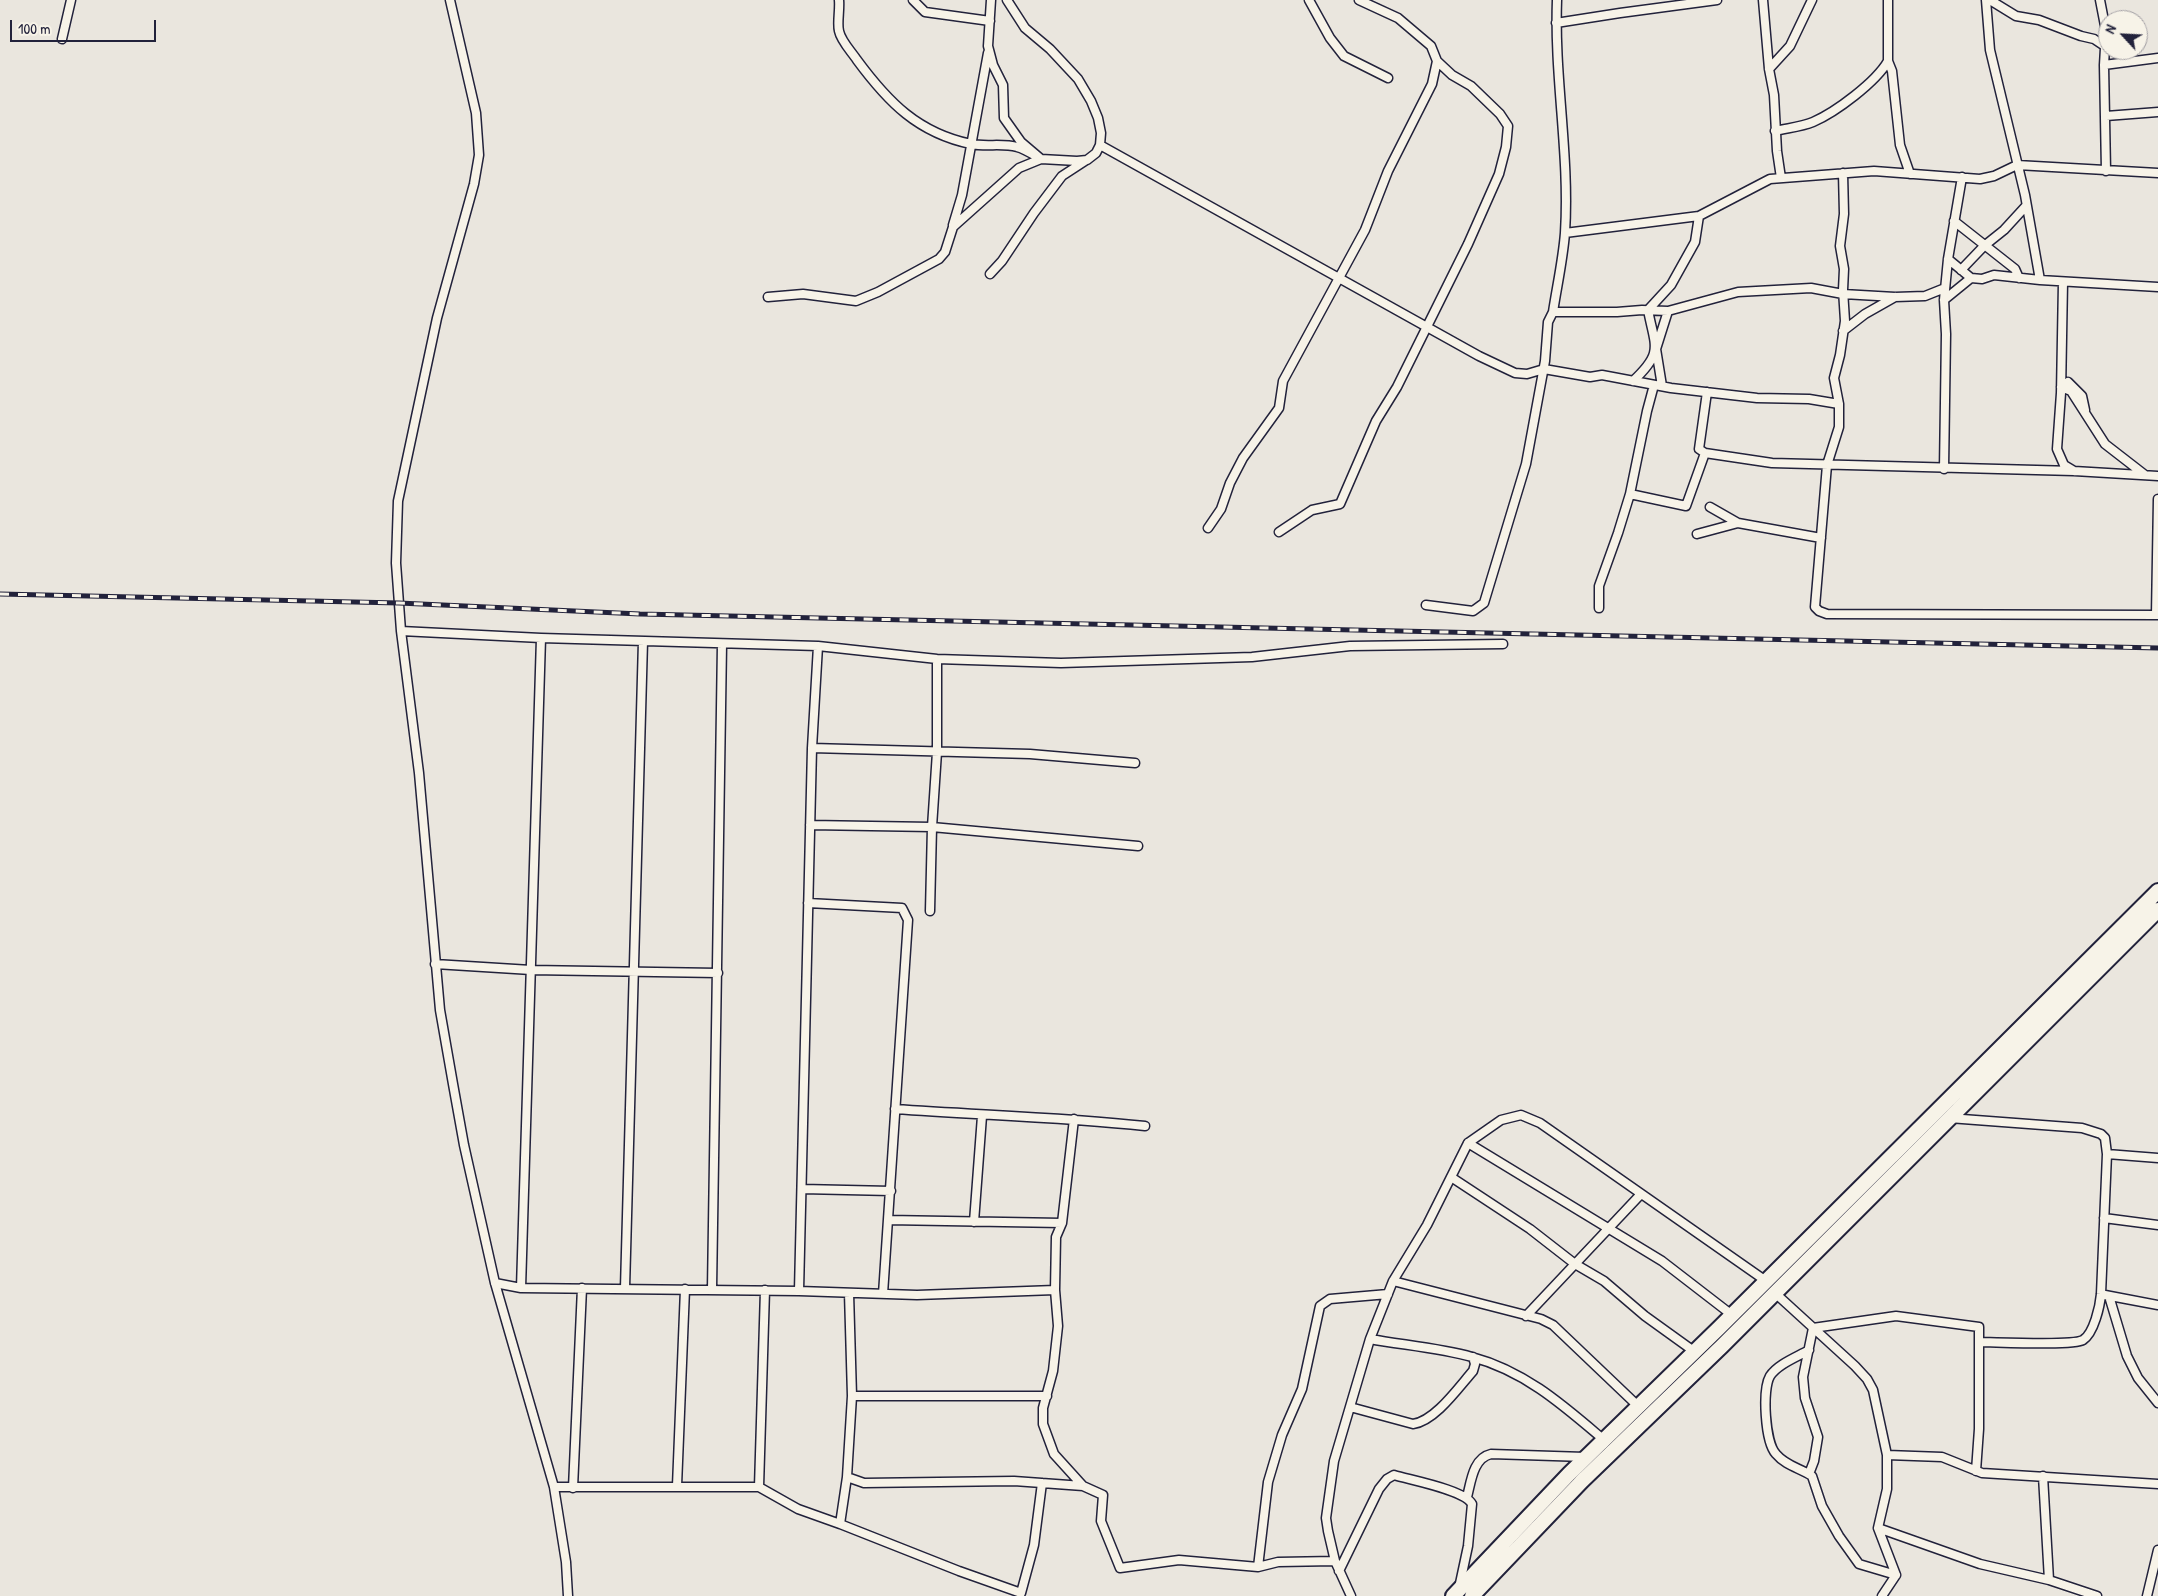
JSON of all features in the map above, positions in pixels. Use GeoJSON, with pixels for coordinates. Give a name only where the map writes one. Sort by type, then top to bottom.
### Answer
{"type":"FeatureCollection","features":[{"type":"Feature","properties":{"kind":"highway"},"geometry":{"type":"LineString","coordinates":[[1456,1593],[1533,1510],[1695,1352],[2158,891]]}},
{"type":"Feature","properties":{"kind":"highway"},"geometry":{"type":"LineString","coordinates":[[1472,1596],[1561,1502],[1775,1293],[2158,910]]}},
{"type":"Feature","properties":{"kind":"street"},"geometry":{"type":"LineString","coordinates":[[62,39],[71,0]]}},
{"type":"Feature","properties":{"kind":"street"},"geometry":{"type":"LineString","coordinates":[[450,0],[476,113],[479,155],[474,184],[437,318],[398,500],[396,563],[401,631],[419,773],[440,1010],[464,1145],[495,1284],[554,1488],[566,1562],[568,1596]]}},
{"type":"Feature","properties":{"kind":"street"},"geometry":{"type":"LineString","coordinates":[[838,0],[840,13],[839,30],[845,44],[880,90],[905,114],[927,130],[944,137],[972,144],[1016,147],[1041,159],[1087,160]]}},
{"type":"Feature","properties":{"kind":"street"},"geometry":{"type":"LineString","coordinates":[[913,0],[924,12],[990,21]]}},
{"type":"Feature","properties":{"kind":"street"},"geometry":{"type":"LineString","coordinates":[[768,297],[803,294],[856,301],[886,288],[939,258],[945,252],[962,195],[988,61],[991,0]]}},
{"type":"Feature","properties":{"kind":"street"},"geometry":{"type":"LineString","coordinates":[[990,274],[1002,261],[1034,213],[1062,176],[1096,153],[1100,145],[1101,134],[1098,118],[1091,101],[1078,79],[1050,49],[1025,28],[1007,0]]}},
{"type":"Feature","properties":{"kind":"street"},"geometry":{"type":"LineString","coordinates":[[1309,0],[1330,38],[1344,56],[1388,78]]}},
{"type":"Feature","properties":{"kind":"street"},"geometry":{"type":"LineString","coordinates":[[1279,532],[1312,510],[1340,504],[1376,422],[1397,387],[1468,244],[1499,174],[1506,147],[1508,126],[1500,114],[1471,86],[1452,75],[1437,61],[1431,46],[1398,18],[1359,0]]}},
{"type":"Feature","properties":{"kind":"street"},"geometry":{"type":"LineString","coordinates":[[1426,605],[1472,611],[1484,603],[1526,464],[1544,370],[1548,322],[1553,312],[1565,233],[1564,139],[1556,40],[1557,0]]}},
{"type":"Feature","properties":{"kind":"street"},"geometry":{"type":"LineString","coordinates":[[1556,23],[1620,12],[1717,0]]}},
{"type":"Feature","properties":{"kind":"street"},"geometry":{"type":"LineString","coordinates":[[1762,0],[1768,69],[1774,95],[1775,131],[1781,178]]}},
{"type":"Feature","properties":{"kind":"street"},"geometry":{"type":"LineString","coordinates":[[1768,69],[1790,46],[1812,0]]}},
{"type":"Feature","properties":{"kind":"street"},"geometry":{"type":"LineString","coordinates":[[1888,0],[1888,61],[1892,71],[1900,145],[1910,174]]}},
{"type":"Feature","properties":{"kind":"street"},"geometry":{"type":"LineString","coordinates":[[1988,0],[2016,16],[2038,20],[2098,42]]}},
{"type":"Feature","properties":{"kind":"street"},"geometry":{"type":"LineString","coordinates":[[1988,0],[1990,50],[2026,206],[2040,280]]}},
{"type":"Feature","properties":{"kind":"street"},"geometry":{"type":"LineString","coordinates":[[988,46],[993,65],[1003,85],[1004,118],[1021,142],[1041,159]]}},
{"type":"Feature","properties":{"kind":"street"},"geometry":{"type":"LineString","coordinates":[[2104,65],[2158,58]]}},
{"type":"Feature","properties":{"kind":"street"},"geometry":{"type":"LineString","coordinates":[[2105,60],[2106,171]]}},
{"type":"Feature","properties":{"kind":"street"},"geometry":{"type":"LineString","coordinates":[[1208,528],[1221,509],[1230,484],[1243,458],[1279,408],[1283,381],[1341,278],[1365,230],[1388,172],[1432,84],[1437,61]]}},
{"type":"Feature","properties":{"kind":"street"},"geometry":{"type":"LineString","coordinates":[[1775,131],[1816,121],[1857,94],[1883,69],[1888,61]]}},
{"type":"Feature","properties":{"kind":"street"},"geometry":{"type":"LineString","coordinates":[[2106,116],[2158,112]]}},
{"type":"Feature","properties":{"kind":"street"},"geometry":{"type":"LineString","coordinates":[[1100,145],[1479,356],[1515,373],[1527,374],[1544,370],[1590,377],[1602,375],[1658,386],[1707,392],[1757,398],[1809,399],[1839,404]]}},
{"type":"Feature","properties":{"kind":"street"},"geometry":{"type":"LineString","coordinates":[[953,227],[1019,168],[1041,159]]}},
{"type":"Feature","properties":{"kind":"street"},"geometry":{"type":"LineString","coordinates":[[1565,233],[1699,216],[1770,179],[1874,171],[1980,178],[1994,176],[2017,165],[2158,173]]}},
{"type":"Feature","properties":{"kind":"street"},"geometry":{"type":"LineString","coordinates":[[1843,173],[1844,214],[1840,246],[1844,269],[1843,331],[1840,355],[1834,378],[1839,404],[1839,427],[1827,465],[1815,607],[1819,612],[1827,614],[2157,615],[2158,500]]}},
{"type":"Feature","properties":{"kind":"street"},"geometry":{"type":"LineString","coordinates":[[1944,469],[1946,334],[1944,300],[1948,259],[1962,177]]}},
{"type":"Feature","properties":{"kind":"street"},"geometry":{"type":"LineString","coordinates":[[1960,270],[1984,246],[2004,230],[2026,206]]}},
{"type":"Feature","properties":{"kind":"street"},"geometry":{"type":"LineString","coordinates":[[1648,310],[1672,286],[1695,242],[1699,216]]}},
{"type":"Feature","properties":{"kind":"street"},"geometry":{"type":"LineString","coordinates":[[1954,221],[2015,269],[2019,278]]}},
{"type":"Feature","properties":{"kind":"street"},"geometry":{"type":"LineString","coordinates":[[1948,259],[1971,278],[1982,279],[1994,275],[2063,282],[2158,287]]}},
{"type":"Feature","properties":{"kind":"street"},"geometry":{"type":"LineString","coordinates":[[1944,300],[1971,278]]}},
{"type":"Feature","properties":{"kind":"street"},"geometry":{"type":"LineString","coordinates":[[2063,282],[2065,384],[2057,449],[2064,465],[2074,472]]}},
{"type":"Feature","properties":{"kind":"street"},"geometry":{"type":"LineString","coordinates":[[1553,312],[1668,311],[1738,292],[1811,288],[1843,294],[1895,297],[1925,296],[1945,288]]}},
{"type":"Feature","properties":{"kind":"street"},"geometry":{"type":"LineString","coordinates":[[1843,331],[1865,314],[1895,297]]}},
{"type":"Feature","properties":{"kind":"street"},"geometry":{"type":"LineString","coordinates":[[1599,608],[1599,586],[1630,494],[1638,448],[1658,386],[1656,350],[1648,310]]}},
{"type":"Feature","properties":{"kind":"street"},"geometry":{"type":"LineString","coordinates":[[1634,382],[1648,368],[1656,350],[1668,311]]}},
{"type":"Feature","properties":{"kind":"street"},"geometry":{"type":"LineString","coordinates":[[2065,384],[2105,444],[2145,475]]}},
{"type":"Feature","properties":{"kind":"street"},"geometry":{"type":"LineString","coordinates":[[1707,392],[1699,449],[1705,453],[1772,463],[2158,476]]}},
{"type":"Feature","properties":{"kind":"street"},"geometry":{"type":"LineString","coordinates":[[1630,494],[1686,506],[1705,453]]}},
{"type":"Feature","properties":{"kind":"street"},"geometry":{"type":"LineString","coordinates":[[1710,507],[1738,523],[1821,538]]}},
{"type":"Feature","properties":{"kind":"street"},"geometry":{"type":"LineString","coordinates":[[1698,534],[1738,523]]}},
{"type":"Feature","properties":{"kind":"street"},"geometry":{"type":"LineString","coordinates":[[401,631],[540,638],[818,646],[937,659],[1061,663],[1252,657],[1350,646],[1502,644]]}},
{"type":"Feature","properties":{"kind":"street"},"geometry":{"type":"LineString","coordinates":[[521,1288],[540,638]]}},
{"type":"Feature","properties":{"kind":"street"},"geometry":{"type":"LineString","coordinates":[[625,1288],[635,973],[642,641]]}},
{"type":"Feature","properties":{"kind":"street"},"geometry":{"type":"LineString","coordinates":[[712,1289],[722,644]]}},
{"type":"Feature","properties":{"kind":"street"},"geometry":{"type":"LineString","coordinates":[[800,1290],[812,748],[818,646]]}},
{"type":"Feature","properties":{"kind":"street"},"geometry":{"type":"LineString","coordinates":[[930,911],[932,827],[937,752],[937,659]]}},
{"type":"Feature","properties":{"kind":"street"},"geometry":{"type":"LineString","coordinates":[[812,748],[1030,754],[1135,764]]}},
{"type":"Feature","properties":{"kind":"street"},"geometry":{"type":"LineString","coordinates":[[810,825],[932,827],[1138,846]]}},
{"type":"Feature","properties":{"kind":"street"},"geometry":{"type":"LineString","coordinates":[[808,903],[902,908],[908,920],[883,1294]]}},
{"type":"Feature","properties":{"kind":"street"},"geometry":{"type":"LineString","coordinates":[[435,964],[531,970],[718,974]]}},
{"type":"Feature","properties":{"kind":"street"},"geometry":{"type":"LineString","coordinates":[[895,1109],[982,1116],[1074,1118],[1145,1126]]}},
{"type":"Feature","properties":{"kind":"street"},"geometry":{"type":"LineString","coordinates":[[1351,1596],[1335,1561],[1326,1518],[1334,1461],[1370,1340],[1393,1281],[1427,1225],[1468,1143],[1501,1120],[1522,1115],[1540,1123],[1766,1280]]}},
{"type":"Feature","properties":{"kind":"street"},"geometry":{"type":"LineString","coordinates":[[974,1222],[982,1116]]}},
{"type":"Feature","properties":{"kind":"street"},"geometry":{"type":"LineString","coordinates":[[1074,1118],[1062,1223],[1056,1238],[1055,1290],[1058,1326],[1053,1371],[1043,1408],[1043,1424],[1054,1454],[1083,1486]]}},
{"type":"Feature","properties":{"kind":"street"},"geometry":{"type":"LineString","coordinates":[[1949,1118],[2082,1128],[2101,1134],[2105,1138],[2107,1154],[2104,1218],[2105,1295],[2127,1356],[2138,1378],[2158,1403]]}},
{"type":"Feature","properties":{"kind":"street"},"geometry":{"type":"LineString","coordinates":[[1468,1143],[1662,1261],[1732,1315]]}},
{"type":"Feature","properties":{"kind":"street"},"geometry":{"type":"LineString","coordinates":[[2107,1154],[2158,1158]]}},
{"type":"Feature","properties":{"kind":"street"},"geometry":{"type":"LineString","coordinates":[[1451,1177],[1530,1229],[1576,1264],[1604,1281],[1645,1316],[1695,1352]]}},
{"type":"Feature","properties":{"kind":"street"},"geometry":{"type":"LineString","coordinates":[[802,1189],[891,1190]]}},
{"type":"Feature","properties":{"kind":"street"},"geometry":{"type":"LineString","coordinates":[[1526,1316],[1641,1194]]}},
{"type":"Feature","properties":{"kind":"street"},"geometry":{"type":"LineString","coordinates":[[2104,1218],[2158,1225]]}},
{"type":"Feature","properties":{"kind":"street"},"geometry":{"type":"LineString","coordinates":[[888,1220],[1062,1223]]}},
{"type":"Feature","properties":{"kind":"street"},"geometry":{"type":"LineString","coordinates":[[1393,1281],[1526,1316],[1553,1325],[1639,1407]]}},
{"type":"Feature","properties":{"kind":"street"},"geometry":{"type":"LineString","coordinates":[[495,1284],[521,1288],[800,1290],[883,1294],[1055,1290]]}},
{"type":"Feature","properties":{"kind":"street"},"geometry":{"type":"LineString","coordinates":[[573,1488],[582,1288]]}},
{"type":"Feature","properties":{"kind":"street"},"geometry":{"type":"LineString","coordinates":[[676,1486],[685,1289]]}},
{"type":"Feature","properties":{"kind":"street"},"geometry":{"type":"LineString","coordinates":[[759,1487],[765,1290]]}},
{"type":"Feature","properties":{"kind":"street"},"geometry":{"type":"LineString","coordinates":[[840,1524],[847,1477],[852,1396],[849,1293]]}},
{"type":"Feature","properties":{"kind":"street"},"geometry":{"type":"LineString","coordinates":[[1775,1293],[1867,1379],[1873,1390],[1887,1455],[1887,1489],[1878,1528],[1896,1575]]}},
{"type":"Feature","properties":{"kind":"street"},"geometry":{"type":"LineString","coordinates":[[1258,1567],[1268,1482],[1282,1435],[1302,1389],[1320,1306],[1330,1299],[1388,1294]]}},
{"type":"Feature","properties":{"kind":"street"},"geometry":{"type":"LineString","coordinates":[[2105,1295],[2158,1305]]}},
{"type":"Feature","properties":{"kind":"street"},"geometry":{"type":"LineString","coordinates":[[1979,1342],[2038,1343],[2083,1340],[2105,1295]]}},
{"type":"Feature","properties":{"kind":"street"},"geometry":{"type":"LineString","coordinates":[[1813,1328],[1896,1316],[1977,1325],[1979,1330],[1979,1429],[1976,1472]]}},
{"type":"Feature","properties":{"kind":"street"},"geometry":{"type":"LineString","coordinates":[[1809,1474],[1814,1461],[1818,1438],[1803,1386],[1803,1377],[1813,1328]]}},
{"type":"Feature","properties":{"kind":"street"},"geometry":{"type":"LineString","coordinates":[[1370,1340],[1472,1357],[1519,1376],[1552,1395],[1604,1440]]}},
{"type":"Feature","properties":{"kind":"street"},"geometry":{"type":"LineString","coordinates":[[1809,1350],[1774,1371],[1770,1376],[1766,1390],[1766,1404],[1768,1430],[1773,1450],[1788,1465],[1809,1474],[1813,1479],[1822,1506],[1839,1536],[1860,1564],[1896,1575]]}},
{"type":"Feature","properties":{"kind":"street"},"geometry":{"type":"LineString","coordinates":[[1350,1407],[1413,1424],[1429,1419],[1473,1371],[1475,1364],[1472,1357]]}},
{"type":"Feature","properties":{"kind":"street"},"geometry":{"type":"LineString","coordinates":[[852,1396],[1047,1396]]}},
{"type":"Feature","properties":{"kind":"street"},"geometry":{"type":"LineString","coordinates":[[1466,1497],[1477,1462],[1483,1456],[1491,1454],[1586,1458]]}},
{"type":"Feature","properties":{"kind":"street"},"geometry":{"type":"LineString","coordinates":[[1887,1455],[1942,1456],[1976,1472],[2158,1484]]}},
{"type":"Feature","properties":{"kind":"street"},"geometry":{"type":"LineString","coordinates":[[1339,1571],[1379,1489],[1390,1477],[1394,1476],[1466,1497],[1472,1504],[1468,1546],[1456,1593]]}},
{"type":"Feature","properties":{"kind":"street"},"geometry":{"type":"LineString","coordinates":[[2043,1476],[2049,1580]]}},
{"type":"Feature","properties":{"kind":"street"},"geometry":{"type":"LineString","coordinates":[[847,1477],[864,1483],[1014,1481],[1083,1486],[1103,1495],[1101,1521],[1120,1568],[1179,1560],[1258,1567],[1278,1562],[1335,1561]]}},
{"type":"Feature","properties":{"kind":"street"},"geometry":{"type":"LineString","coordinates":[[554,1488],[598,1486],[629,1489],[676,1486],[759,1487],[798,1509],[1021,1593],[1034,1545],[1042,1483]]}},
{"type":"Feature","properties":{"kind":"street"},"geometry":{"type":"LineString","coordinates":[[1878,1528],[1980,1564],[2049,1580],[2097,1596]]}},
{"type":"Feature","properties":{"kind":"street"},"geometry":{"type":"LineString","coordinates":[[2147,1596],[2158,1550]]}},
{"type":"Feature","properties":{"kind":"street"},"geometry":{"type":"LineString","coordinates":[[1882,1596],[1896,1575]]}},
{"type":"Feature","properties":{"kind":"street"},"geometry":{"type":"LineString","coordinates":[[2069,1596],[2071,1587]]}},
{"type":"Feature","properties":{"kind":"railway"},"geometry":{"type":"LineString","coordinates":[[0,594],[399,603],[640,614],[2158,648]]}}]}
